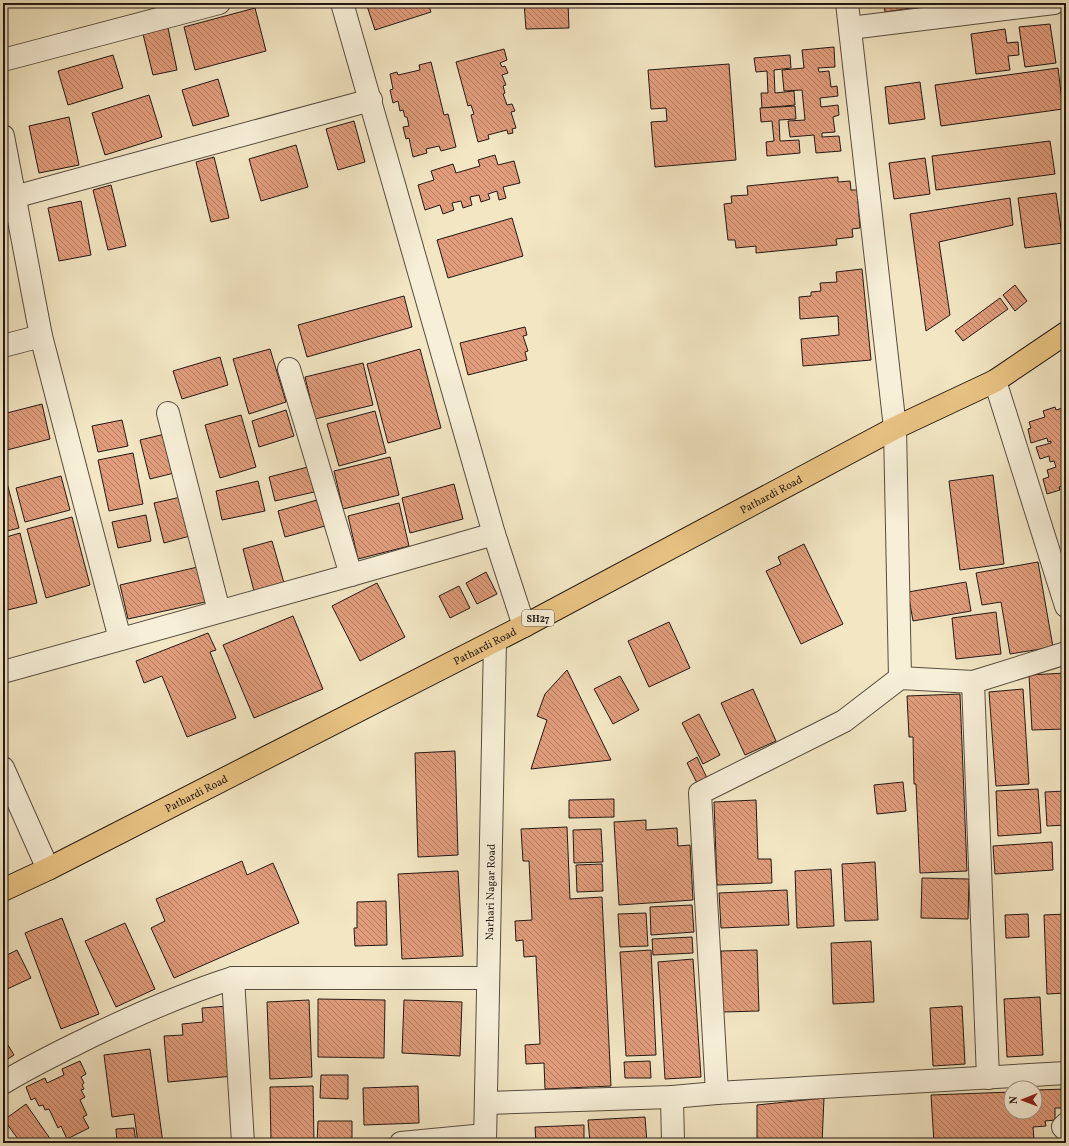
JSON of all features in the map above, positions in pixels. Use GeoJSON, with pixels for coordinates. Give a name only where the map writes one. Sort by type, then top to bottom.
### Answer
{"type":"FeatureCollection","features":[{"type":"Feature","properties":{"kind":"main road","name":"Pathardi Road"},"geometry":{"type":"LineString","coordinates":[[3,890],[48,869],[524,626],[895,428],[995,381],[1066,333]]}},
{"type":"Feature","properties":{"kind":"street"},"geometry":{"type":"LineString","coordinates":[[3,60],[219,3]]}},
{"type":"Feature","properties":{"kind":"street"},"geometry":{"type":"LineString","coordinates":[[342,3],[494,534],[524,626]]}},
{"type":"Feature","properties":{"kind":"street"},"geometry":{"type":"LineString","coordinates":[[848,3],[895,428],[900,678]]}},
{"type":"Feature","properties":{"kind":"street"},"geometry":{"type":"LineString","coordinates":[[850,28],[1054,3]]}},
{"type":"Feature","properties":{"kind":"street"},"geometry":{"type":"LineString","coordinates":[[9,198],[371,100]]}},
{"type":"Feature","properties":{"kind":"street"},"geometry":{"type":"LineString","coordinates":[[3,136],[9,198],[41,336],[120,640]]}},
{"type":"Feature","properties":{"kind":"street"},"geometry":{"type":"LineString","coordinates":[[3,346],[41,336]]}},
{"type":"Feature","properties":{"kind":"street"},"geometry":{"type":"LineString","coordinates":[[289,369],[351,575]]}},
{"type":"Feature","properties":{"kind":"street"},"geometry":{"type":"LineString","coordinates":[[995,381],[1066,606]]}},
{"type":"Feature","properties":{"kind":"street"},"geometry":{"type":"LineString","coordinates":[[168,413],[219,611]]}},
{"type":"Feature","properties":{"kind":"street"},"geometry":{"type":"LineString","coordinates":[[3,672],[494,534]]}},
{"type":"Feature","properties":{"kind":"street","name":"Narhari Nagar Road"},"geometry":{"type":"LineString","coordinates":[[485,1139],[495,641]]}},
{"type":"Feature","properties":{"kind":"street"},"geometry":{"type":"LineString","coordinates":[[717,1093],[700,793],[844,721],[900,678],[973,682],[1066,653]]}},
{"type":"Feature","properties":{"kind":"street"},"geometry":{"type":"LineString","coordinates":[[973,682],[988,1078]]}},
{"type":"Feature","properties":{"kind":"street"},"geometry":{"type":"LineString","coordinates":[[3,768],[48,869]]}},
{"type":"Feature","properties":{"kind":"street"},"geometry":{"type":"LineString","coordinates":[[233,978],[243,1143]]}},
{"type":"Feature","properties":{"kind":"street"},"geometry":{"type":"LineString","coordinates":[[3,1083],[48,1057],[118,1023],[199,989],[233,978],[488,978]]}},
{"type":"Feature","properties":{"kind":"street"},"geometry":{"type":"LineString","coordinates":[[486,1102],[672,1097],[717,1093],[1066,1073]]}},
{"type":"Feature","properties":{"kind":"street"},"geometry":{"type":"LineString","coordinates":[[672,1097],[673,1143]]}},
{"type":"Feature","properties":{"kind":"street"},"geometry":{"type":"LineString","coordinates":[[1066,1124],[1064,1127],[1066,1130]]}},
{"type":"Feature","properties":{"kind":"street"},"geometry":{"type":"LineString","coordinates":[[402,1143],[485,1139]]}},
{"type":"Feature","properties":{"kind":"building"},"geometry":{"type":"Polygon","coordinates":[[[5,3],[19,3],[5,6],[5,3]]]}},
{"type":"Feature","properties":{"kind":"building"},"geometry":{"type":"Polygon","coordinates":[[[366,3],[428,3],[431,12],[375,30],[366,3]]]}},
{"type":"Feature","properties":{"kind":"building"},"geometry":{"type":"Polygon","coordinates":[[[524,3],[568,3],[569,28],[526,29],[524,3]]]}},
{"type":"Feature","properties":{"kind":"building"},"geometry":{"type":"Polygon","coordinates":[[[884,3],[937,3],[937,4],[885,12],[884,3]]]}},
{"type":"Feature","properties":{"kind":"building"},"geometry":{"type":"Polygon","coordinates":[[[255,8],[266,51],[195,70],[184,27],[255,8]]]}},
{"type":"Feature","properties":{"kind":"building"},"geometry":{"type":"Polygon","coordinates":[[[1050,24],[1056,63],[1025,67],[1019,27],[1050,24]]]}},
{"type":"Feature","properties":{"kind":"building"},"geometry":{"type":"Polygon","coordinates":[[[168,28],[177,70],[153,75],[143,34],[168,28]]]}},
{"type":"Feature","properties":{"kind":"building"},"geometry":{"type":"Polygon","coordinates":[[[1005,29],[1007,43],[1018,42],[1019,55],[1008,56],[1010,70],[976,74],[971,34],[1005,29]]]}},
{"type":"Feature","properties":{"kind":"building"},"geometry":{"type":"Polygon","coordinates":[[[834,47],[835,67],[818,68],[819,72],[829,71],[831,87],[837,86],[838,96],[820,98],[821,107],[838,105],[839,115],[833,117],[835,132],[822,133],[822,137],[839,136],[841,151],[816,153],[814,135],[790,137],[788,121],[805,120],[802,90],[784,91],[782,70],[804,68],[802,50],[834,47]]]}},
{"type":"Feature","properties":{"kind":"building"},"geometry":{"type":"Polygon","coordinates":[[[504,49],[507,60],[500,63],[502,67],[505,66],[508,73],[502,75],[506,85],[503,86],[505,93],[503,94],[507,105],[512,104],[515,111],[511,112],[516,128],[512,129],[513,133],[508,134],[507,130],[488,135],[489,139],[478,142],[471,115],[474,114],[471,105],[468,106],[456,62],[504,49]]]}},
{"type":"Feature","properties":{"kind":"building"},"geometry":{"type":"Polygon","coordinates":[[[113,55],[123,88],[68,105],[58,71],[113,55]]]}},
{"type":"Feature","properties":{"kind":"building"},"geometry":{"type":"Polygon","coordinates":[[[790,55],[791,68],[774,70],[775,93],[794,91],[795,105],[762,108],[761,93],[768,93],[767,71],[756,72],[754,58],[790,55]]]}},
{"type":"Feature","properties":{"kind":"building"},"geometry":{"type":"Polygon","coordinates":[[[431,62],[444,115],[448,114],[456,147],[441,151],[439,146],[426,149],[427,153],[413,157],[409,138],[406,139],[403,127],[409,126],[407,117],[405,117],[403,110],[400,111],[398,101],[393,103],[390,90],[393,89],[390,74],[397,72],[398,75],[420,70],[419,65],[431,62]]]}},
{"type":"Feature","properties":{"kind":"building"},"geometry":{"type":"Polygon","coordinates":[[[729,64],[736,160],[655,167],[651,122],[667,121],[666,108],[651,109],[648,70],[729,64]]]}},
{"type":"Feature","properties":{"kind":"building"},"geometry":{"type":"Polygon","coordinates":[[[1058,68],[1063,109],[941,126],[935,85],[1058,68]]]}},
{"type":"Feature","properties":{"kind":"building"},"geometry":{"type":"Polygon","coordinates":[[[218,79],[229,116],[193,126],[182,90],[218,79]]]}},
{"type":"Feature","properties":{"kind":"building"},"geometry":{"type":"Polygon","coordinates":[[[920,82],[925,119],[889,124],[885,87],[920,82]]]}},
{"type":"Feature","properties":{"kind":"building"},"geometry":{"type":"Polygon","coordinates":[[[149,95],[162,137],[105,155],[92,113],[149,95]]]}},
{"type":"Feature","properties":{"kind":"building"},"geometry":{"type":"Polygon","coordinates":[[[795,106],[796,119],[779,120],[780,141],[799,140],[800,153],[767,156],[766,142],[774,141],[772,121],[761,122],[760,108],[795,106]]]}},
{"type":"Feature","properties":{"kind":"building"},"geometry":{"type":"Polygon","coordinates":[[[69,117],[79,165],[39,173],[29,126],[69,117]]]}},
{"type":"Feature","properties":{"kind":"building"},"geometry":{"type":"Polygon","coordinates":[[[354,121],[365,162],[338,170],[326,129],[354,121]]]}},
{"type":"Feature","properties":{"kind":"building"},"geometry":{"type":"Polygon","coordinates":[[[1050,141],[1055,174],[936,190],[932,156],[1050,141]]]}},
{"type":"Feature","properties":{"kind":"building"},"geometry":{"type":"Polygon","coordinates":[[[296,145],[308,187],[261,201],[249,159],[296,145]]]}},
{"type":"Feature","properties":{"kind":"building"},"geometry":{"type":"Polygon","coordinates":[[[495,155],[498,165],[514,161],[520,183],[503,187],[506,198],[499,200],[497,191],[488,194],[490,199],[481,202],[479,195],[470,197],[472,205],[463,208],[461,201],[452,203],[454,210],[443,214],[440,205],[425,210],[418,185],[434,180],[431,171],[453,164],[456,173],[480,166],[478,160],[495,155]]]}},
{"type":"Feature","properties":{"kind":"building"},"geometry":{"type":"Polygon","coordinates":[[[214,157],[229,218],[211,222],[196,162],[214,157]]]}},
{"type":"Feature","properties":{"kind":"building"},"geometry":{"type":"Polygon","coordinates":[[[925,158],[930,194],[894,199],[889,163],[925,158]]]}},
{"type":"Feature","properties":{"kind":"building"},"geometry":{"type":"Polygon","coordinates":[[[838,177],[838,182],[850,181],[851,190],[857,190],[860,228],[852,229],[853,237],[836,239],[837,245],[756,253],[756,246],[736,248],[735,240],[728,240],[724,204],[732,203],[731,196],[748,195],[747,186],[838,177]]]}},
{"type":"Feature","properties":{"kind":"building"},"geometry":{"type":"Polygon","coordinates":[[[111,185],[126,246],[108,250],[93,190],[111,185]]]}},
{"type":"Feature","properties":{"kind":"building"},"geometry":{"type":"Polygon","coordinates":[[[1056,193],[1063,243],[1025,248],[1018,198],[1056,193]]]}},
{"type":"Feature","properties":{"kind":"building"},"geometry":{"type":"Polygon","coordinates":[[[1010,198],[1013,225],[939,242],[950,315],[926,331],[910,214],[1010,198]]]}},
{"type":"Feature","properties":{"kind":"building"},"geometry":{"type":"Polygon","coordinates":[[[81,201],[91,255],[59,261],[48,208],[81,201]]]}},
{"type":"Feature","properties":{"kind":"building"},"geometry":{"type":"Polygon","coordinates":[[[512,218],[523,256],[448,278],[437,240],[512,218]]]}},
{"type":"Feature","properties":{"kind":"building"},"geometry":{"type":"Polygon","coordinates":[[[862,269],[871,360],[803,366],[801,339],[839,335],[838,316],[800,319],[799,297],[811,296],[811,292],[821,291],[820,283],[837,282],[836,272],[862,269]]]}},
{"type":"Feature","properties":{"kind":"building"},"geometry":{"type":"Polygon","coordinates":[[[1015,285],[1027,301],[1015,311],[1003,295],[1015,285]]]}},
{"type":"Feature","properties":{"kind":"building"},"geometry":{"type":"Polygon","coordinates":[[[404,296],[412,327],[307,357],[298,325],[404,296]]]}},
{"type":"Feature","properties":{"kind":"building"},"geometry":{"type":"Polygon","coordinates":[[[1000,298],[1008,309],[963,341],[955,331],[1000,298]]]}},
{"type":"Feature","properties":{"kind":"building"},"geometry":{"type":"Polygon","coordinates":[[[525,327],[527,335],[523,336],[528,351],[525,352],[527,360],[468,375],[460,343],[525,327]]]}},
{"type":"Feature","properties":{"kind":"building"},"geometry":{"type":"Polygon","coordinates":[[[270,349],[286,402],[249,414],[233,359],[270,349]]]}},
{"type":"Feature","properties":{"kind":"building"},"geometry":{"type":"Polygon","coordinates":[[[420,349],[441,428],[388,443],[367,364],[420,349]]]}},
{"type":"Feature","properties":{"kind":"building"},"geometry":{"type":"Polygon","coordinates":[[[220,357],[228,385],[182,399],[173,371],[220,357]]]}},
{"type":"Feature","properties":{"kind":"building"},"geometry":{"type":"Polygon","coordinates":[[[363,363],[373,405],[315,419],[305,377],[363,363]]]}},
{"type":"Feature","properties":{"kind":"building"},"geometry":{"type":"Polygon","coordinates":[[[42,404],[50,439],[3,451],[3,414],[42,404]]]}},
{"type":"Feature","properties":{"kind":"building"},"geometry":{"type":"Polygon","coordinates":[[[1055,407],[1056,410],[1066,407],[1066,485],[1059,487],[1060,490],[1047,494],[1043,479],[1049,477],[1047,470],[1056,467],[1054,461],[1050,462],[1049,456],[1040,459],[1036,447],[1051,443],[1051,441],[1048,442],[1047,438],[1031,443],[1028,429],[1031,428],[1029,422],[1045,417],[1043,411],[1055,407]]]}},
{"type":"Feature","properties":{"kind":"building"},"geometry":{"type":"Polygon","coordinates":[[[286,410],[294,436],[259,447],[252,421],[286,410]]]}},
{"type":"Feature","properties":{"kind":"building"},"geometry":{"type":"Polygon","coordinates":[[[375,411],[386,453],[339,466],[327,424],[375,411]]]}},
{"type":"Feature","properties":{"kind":"building"},"geometry":{"type":"Polygon","coordinates":[[[241,415],[256,467],[220,478],[205,425],[241,415]]]}},
{"type":"Feature","properties":{"kind":"building"},"geometry":{"type":"Polygon","coordinates":[[[122,420],[128,446],[98,452],[92,426],[122,420]]]}},
{"type":"Feature","properties":{"kind":"building"},"geometry":{"type":"Polygon","coordinates":[[[169,433],[178,472],[150,479],[140,440],[169,433]]]}},
{"type":"Feature","properties":{"kind":"building"},"geometry":{"type":"Polygon","coordinates":[[[133,453],[143,504],[109,511],[98,460],[133,453]]]}},
{"type":"Feature","properties":{"kind":"building"},"geometry":{"type":"Polygon","coordinates":[[[390,457],[399,495],[343,509],[334,471],[390,457]]]}},
{"type":"Feature","properties":{"kind":"building"},"geometry":{"type":"Polygon","coordinates":[[[308,467],[314,492],[275,501],[269,477],[308,467]]]}},
{"type":"Feature","properties":{"kind":"building"},"geometry":{"type":"Polygon","coordinates":[[[3,468],[19,528],[3,532],[3,468]]]}},
{"type":"Feature","properties":{"kind":"building"},"geometry":{"type":"Polygon","coordinates":[[[993,475],[1004,564],[960,570],[949,481],[993,475]]]}},
{"type":"Feature","properties":{"kind":"building"},"geometry":{"type":"Polygon","coordinates":[[[61,476],[70,510],[25,522],[16,488],[61,476]]]}},
{"type":"Feature","properties":{"kind":"building"},"geometry":{"type":"Polygon","coordinates":[[[258,481],[265,511],[222,520],[216,491],[258,481]]]}},
{"type":"Feature","properties":{"kind":"building"},"geometry":{"type":"Polygon","coordinates":[[[454,484],[463,519],[410,533],[402,498],[454,484]]]}},
{"type":"Feature","properties":{"kind":"building"},"geometry":{"type":"Polygon","coordinates":[[[181,497],[190,536],[164,543],[154,503],[181,497]]]}},
{"type":"Feature","properties":{"kind":"building"},"geometry":{"type":"Polygon","coordinates":[[[317,500],[325,526],[285,537],[278,511],[317,500]]]}},
{"type":"Feature","properties":{"kind":"building"},"geometry":{"type":"Polygon","coordinates":[[[399,503],[409,546],[358,559],[348,516],[399,503]]]}},
{"type":"Feature","properties":{"kind":"building"},"geometry":{"type":"Polygon","coordinates":[[[146,515],[151,541],[118,548],[112,522],[146,515]]]}},
{"type":"Feature","properties":{"kind":"building"},"geometry":{"type":"Polygon","coordinates":[[[72,517],[90,585],[46,598],[27,529],[72,517]]]}},
{"type":"Feature","properties":{"kind":"building"},"geometry":{"type":"Polygon","coordinates":[[[20,533],[37,603],[3,611],[3,538],[20,533]]]}},
{"type":"Feature","properties":{"kind":"building"},"geometry":{"type":"Polygon","coordinates":[[[272,541],[284,583],[254,591],[243,549],[272,541]]]}},
{"type":"Feature","properties":{"kind":"building"},"geometry":{"type":"Polygon","coordinates":[[[804,544],[843,624],[801,644],[766,571],[781,564],[778,557],[804,544]]]}},
{"type":"Feature","properties":{"kind":"building"},"geometry":{"type":"Polygon","coordinates":[[[1038,562],[1053,647],[1010,654],[1001,602],[982,605],[976,573],[1038,562]]]}},
{"type":"Feature","properties":{"kind":"building"},"geometry":{"type":"Polygon","coordinates":[[[202,566],[210,601],[128,619],[120,585],[202,566]]]}},
{"type":"Feature","properties":{"kind":"building"},"geometry":{"type":"Polygon","coordinates":[[[486,572],[497,594],[477,604],[466,583],[486,572]]]}},
{"type":"Feature","properties":{"kind":"building"},"geometry":{"type":"Polygon","coordinates":[[[966,582],[971,611],[913,621],[908,592],[966,582]]]}},
{"type":"Feature","properties":{"kind":"building"},"geometry":{"type":"Polygon","coordinates":[[[377,583],[405,637],[360,661],[332,606],[377,583]]]}},
{"type":"Feature","properties":{"kind":"building"},"geometry":{"type":"Polygon","coordinates":[[[459,586],[470,608],[450,618],[439,596],[459,586]]]}},
{"type":"Feature","properties":{"kind":"building"},"geometry":{"type":"Polygon","coordinates":[[[996,612],[1001,654],[956,659],[952,618],[996,612]]]}},
{"type":"Feature","properties":{"kind":"building"},"geometry":{"type":"Polygon","coordinates":[[[293,616],[323,689],[254,718],[223,645],[293,616]]]}},
{"type":"Feature","properties":{"kind":"building"},"geometry":{"type":"Polygon","coordinates":[[[669,622],[690,668],[649,687],[628,641],[669,622]]]}},
{"type":"Feature","properties":{"kind":"building"},"geometry":{"type":"Polygon","coordinates":[[[208,633],[216,650],[210,652],[236,718],[187,737],[162,676],[144,683],[136,661],[208,633]]]}},
{"type":"Feature","properties":{"kind":"building"},"geometry":{"type":"Polygon","coordinates":[[[567,670],[611,760],[531,769],[547,720],[537,716],[545,694],[567,670]]]}},
{"type":"Feature","properties":{"kind":"building"},"geometry":{"type":"Polygon","coordinates":[[[1066,673],[1066,729],[1032,730],[1029,675],[1066,673]]]}},
{"type":"Feature","properties":{"kind":"building"},"geometry":{"type":"Polygon","coordinates":[[[620,676],[639,710],[613,724],[594,689],[620,676]]]}},
{"type":"Feature","properties":{"kind":"building"},"geometry":{"type":"Polygon","coordinates":[[[753,689],[776,741],[745,755],[721,703],[753,689]]]}},
{"type":"Feature","properties":{"kind":"building"},"geometry":{"type":"Polygon","coordinates":[[[1023,689],[1029,784],[996,786],[989,692],[1023,689]]]}},
{"type":"Feature","properties":{"kind":"building"},"geometry":{"type":"Polygon","coordinates":[[[960,694],[967,871],[920,873],[916,784],[914,784],[913,737],[909,737],[907,696],[960,694]]]}},
{"type":"Feature","properties":{"kind":"building"},"geometry":{"type":"Polygon","coordinates":[[[699,714],[720,755],[703,764],[682,723],[699,714]]]}},
{"type":"Feature","properties":{"kind":"building"},"geometry":{"type":"Polygon","coordinates":[[[455,751],[458,855],[418,857],[415,753],[455,751]]]}},
{"type":"Feature","properties":{"kind":"building"},"geometry":{"type":"Polygon","coordinates":[[[697,757],[707,778],[697,783],[687,763],[697,757]]]}},
{"type":"Feature","properties":{"kind":"building"},"geometry":{"type":"Polygon","coordinates":[[[903,782],[906,811],[877,814],[874,785],[903,782]]]}},
{"type":"Feature","properties":{"kind":"building"},"geometry":{"type":"Polygon","coordinates":[[[1038,789],[1041,833],[998,836],[996,791],[1038,789]]]}},
{"type":"Feature","properties":{"kind":"building"},"geometry":{"type":"Polygon","coordinates":[[[1066,791],[1066,825],[1047,826],[1045,792],[1066,791]]]}},
{"type":"Feature","properties":{"kind":"building"},"geometry":{"type":"Polygon","coordinates":[[[614,799],[614,817],[569,818],[569,800],[614,799]]]}},
{"type":"Feature","properties":{"kind":"building"},"geometry":{"type":"Polygon","coordinates":[[[756,800],[758,859],[771,859],[772,883],[717,885],[714,802],[756,800]]]}},
{"type":"Feature","properties":{"kind":"building"},"geometry":{"type":"Polygon","coordinates":[[[646,820],[646,830],[677,828],[678,846],[690,845],[693,900],[619,905],[614,822],[646,820]]]}},
{"type":"Feature","properties":{"kind":"building"},"geometry":{"type":"Polygon","coordinates":[[[567,827],[570,899],[602,897],[611,1086],[545,1089],[544,1063],[526,1064],[525,1045],[540,1044],[536,956],[524,957],[523,940],[516,941],[515,921],[532,920],[529,861],[523,861],[521,829],[567,827]]]}},
{"type":"Feature","properties":{"kind":"building"},"geometry":{"type":"Polygon","coordinates":[[[601,829],[603,862],[574,863],[573,830],[601,829]]]}},
{"type":"Feature","properties":{"kind":"building"},"geometry":{"type":"Polygon","coordinates":[[[1063,840],[1066,840],[1066,868],[1064,868],[1063,840]]]}},
{"type":"Feature","properties":{"kind":"building"},"geometry":{"type":"Polygon","coordinates":[[[1052,842],[1053,870],[995,874],[993,846],[1052,842]]]}},
{"type":"Feature","properties":{"kind":"building"},"geometry":{"type":"Polygon","coordinates":[[[242,861],[247,875],[273,863],[299,923],[174,978],[151,928],[165,921],[156,899],[242,861]]]}},
{"type":"Feature","properties":{"kind":"building"},"geometry":{"type":"Polygon","coordinates":[[[875,862],[878,920],[845,921],[842,864],[875,862]]]}},
{"type":"Feature","properties":{"kind":"building"},"geometry":{"type":"Polygon","coordinates":[[[602,864],[603,891],[577,892],[576,865],[602,864]]]}},
{"type":"Feature","properties":{"kind":"building"},"geometry":{"type":"Polygon","coordinates":[[[831,869],[834,926],[797,928],[795,871],[831,869]]]}},
{"type":"Feature","properties":{"kind":"building"},"geometry":{"type":"Polygon","coordinates":[[[458,871],[463,956],[402,959],[398,874],[458,871]]]}},
{"type":"Feature","properties":{"kind":"building"},"geometry":{"type":"Polygon","coordinates":[[[922,878],[969,879],[968,919],[921,918],[922,878]]]}},
{"type":"Feature","properties":{"kind":"building"},"geometry":{"type":"Polygon","coordinates":[[[787,890],[789,925],[721,928],[719,893],[787,890]]]}},
{"type":"Feature","properties":{"kind":"building"},"geometry":{"type":"Polygon","coordinates":[[[386,901],[387,945],[355,946],[354,928],[357,928],[357,902],[386,901]]]}},
{"type":"Feature","properties":{"kind":"building"},"geometry":{"type":"Polygon","coordinates":[[[692,905],[694,932],[651,935],[650,907],[692,905]]]}},
{"type":"Feature","properties":{"kind":"building"},"geometry":{"type":"Polygon","coordinates":[[[646,913],[648,946],[620,947],[618,914],[646,913]]]}},
{"type":"Feature","properties":{"kind":"building"},"geometry":{"type":"Polygon","coordinates":[[[1028,914],[1029,937],[1006,938],[1005,915],[1028,914]]]}},
{"type":"Feature","properties":{"kind":"building"},"geometry":{"type":"Polygon","coordinates":[[[1066,914],[1066,993],[1047,994],[1044,915],[1066,914]]]}},
{"type":"Feature","properties":{"kind":"building"},"geometry":{"type":"Polygon","coordinates":[[[62,918],[99,1014],[61,1029],[25,933],[62,918]]]}},
{"type":"Feature","properties":{"kind":"building"},"geometry":{"type":"Polygon","coordinates":[[[125,923],[155,989],[116,1007],[85,941],[125,923]]]}},
{"type":"Feature","properties":{"kind":"building"},"geometry":{"type":"Polygon","coordinates":[[[692,937],[693,953],[653,955],[652,939],[692,937]]]}},
{"type":"Feature","properties":{"kind":"building"},"geometry":{"type":"Polygon","coordinates":[[[871,941],[874,1002],[833,1004],[831,943],[871,941]]]}},
{"type":"Feature","properties":{"kind":"building"},"geometry":{"type":"Polygon","coordinates":[[[17,950],[31,978],[3,991],[3,957],[17,950]]]}},
{"type":"Feature","properties":{"kind":"building"},"geometry":{"type":"Polygon","coordinates":[[[651,950],[656,1055],[626,1056],[620,952],[651,950]]]}},
{"type":"Feature","properties":{"kind":"building"},"geometry":{"type":"Polygon","coordinates":[[[757,950],[759,1011],[723,1012],[721,951],[757,950]]]}},
{"type":"Feature","properties":{"kind":"building"},"geometry":{"type":"Polygon","coordinates":[[[693,959],[701,1077],[665,1079],[658,962],[693,959]]]}},
{"type":"Feature","properties":{"kind":"building"},"geometry":{"type":"Polygon","coordinates":[[[1040,997],[1043,1055],[1007,1057],[1004,999],[1040,997]]]}},
{"type":"Feature","properties":{"kind":"building"},"geometry":{"type":"Polygon","coordinates":[[[318,999],[385,1000],[384,1058],[318,1057],[318,999]]]}},
{"type":"Feature","properties":{"kind":"building"},"geometry":{"type":"Polygon","coordinates":[[[309,1000],[312,1077],[270,1079],[267,1002],[309,1000]]]}},
{"type":"Feature","properties":{"kind":"building"},"geometry":{"type":"Polygon","coordinates":[[[404,1000],[462,1002],[460,1056],[402,1053],[404,1000]]]}},
{"type":"Feature","properties":{"kind":"building"},"geometry":{"type":"Polygon","coordinates":[[[228,1006],[234,1076],[168,1082],[164,1036],[183,1035],[182,1024],[203,1022],[202,1008],[228,1006]]]}},
{"type":"Feature","properties":{"kind":"building"},"geometry":{"type":"Polygon","coordinates":[[[962,1006],[965,1064],[933,1066],[930,1008],[962,1006]]]}},
{"type":"Feature","properties":{"kind":"building"},"geometry":{"type":"Polygon","coordinates":[[[3,1037],[14,1055],[3,1062],[3,1037]]]}},
{"type":"Feature","properties":{"kind":"building"},"geometry":{"type":"Polygon","coordinates":[[[150,1049],[163,1143],[138,1143],[134,1114],[112,1117],[104,1055],[150,1049]]]}},
{"type":"Feature","properties":{"kind":"building"},"geometry":{"type":"Polygon","coordinates":[[[80,1061],[86,1074],[81,1077],[84,1083],[82,1085],[84,1089],[81,1090],[85,1097],[80,1100],[87,1115],[83,1117],[89,1128],[67,1139],[61,1126],[58,1128],[49,1109],[45,1110],[43,1105],[39,1106],[35,1098],[31,1100],[26,1087],[45,1078],[47,1083],[64,1075],[62,1069],[80,1061]]]}},
{"type":"Feature","properties":{"kind":"building"},"geometry":{"type":"Polygon","coordinates":[[[650,1061],[651,1078],[625,1078],[624,1062],[650,1061]]]}},
{"type":"Feature","properties":{"kind":"building"},"geometry":{"type":"Polygon","coordinates":[[[321,1075],[348,1075],[348,1099],[320,1098],[321,1075]]]}},
{"type":"Feature","properties":{"kind":"building"},"geometry":{"type":"Polygon","coordinates":[[[313,1086],[314,1143],[271,1143],[270,1087],[313,1086]]]}},
{"type":"Feature","properties":{"kind":"building"},"geometry":{"type":"Polygon","coordinates":[[[418,1086],[419,1123],[364,1125],[363,1088],[418,1086]]]}},
{"type":"Feature","properties":{"kind":"building"},"geometry":{"type":"Polygon","coordinates":[[[1066,1089],[1066,1099],[1062,1099],[1063,1108],[1055,1108],[1055,1120],[1045,1121],[1046,1126],[1033,1127],[1034,1140],[1025,1140],[1026,1143],[934,1143],[931,1095],[1003,1092],[1003,1120],[1043,1120],[1043,1090],[1066,1089]]]}},
{"type":"Feature","properties":{"kind":"building"},"geometry":{"type":"Polygon","coordinates":[[[824,1098],[822,1143],[757,1143],[757,1105],[824,1098]]]}},
{"type":"Feature","properties":{"kind":"building"},"geometry":{"type":"Polygon","coordinates":[[[26,1104],[53,1143],[21,1143],[4,1120],[26,1104]]]}},
{"type":"Feature","properties":{"kind":"building"},"geometry":{"type":"Polygon","coordinates":[[[645,1117],[647,1143],[590,1143],[588,1120],[645,1117]]]}},
{"type":"Feature","properties":{"kind":"building"},"geometry":{"type":"Polygon","coordinates":[[[318,1121],[352,1121],[352,1143],[317,1143],[318,1121]]]}},
{"type":"Feature","properties":{"kind":"building"},"geometry":{"type":"Polygon","coordinates":[[[584,1125],[584,1143],[536,1143],[535,1127],[584,1125]]]}},
{"type":"Feature","properties":{"kind":"building"},"geometry":{"type":"Polygon","coordinates":[[[134,1128],[136,1143],[117,1143],[116,1129],[134,1128]]]}}]}
